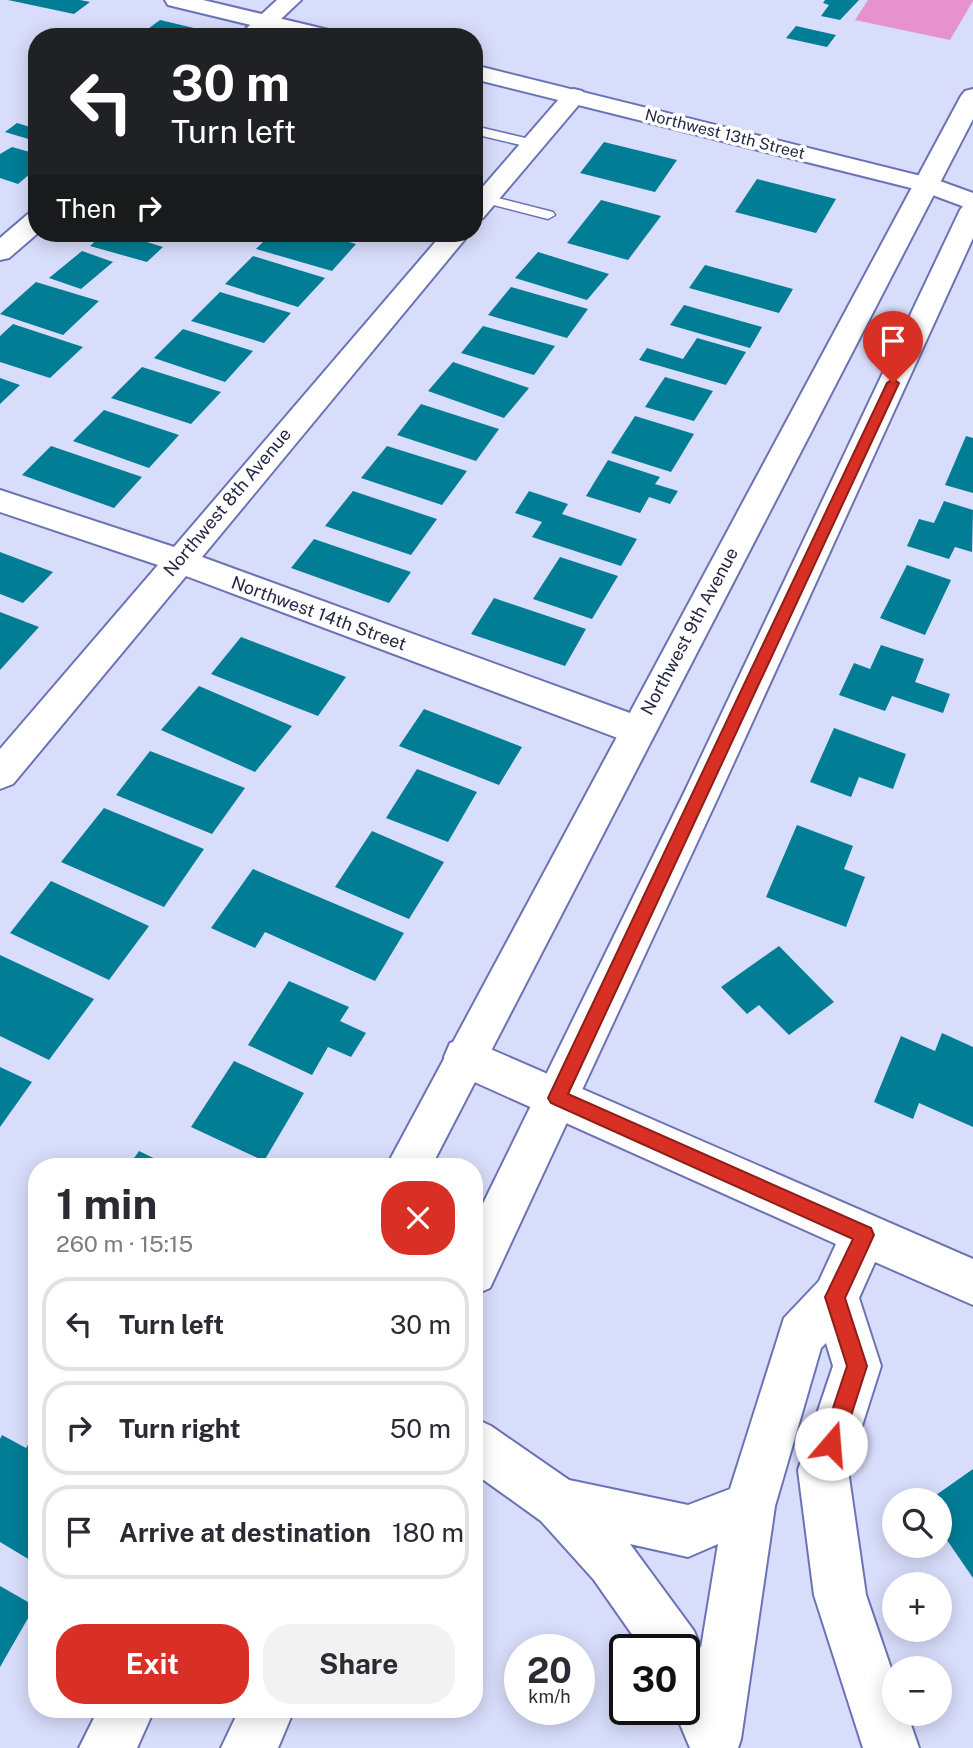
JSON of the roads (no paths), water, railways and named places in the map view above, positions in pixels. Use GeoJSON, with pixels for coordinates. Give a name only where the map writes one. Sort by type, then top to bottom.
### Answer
{"type":"FeatureCollection","features":[{"type":"Feature","properties":{"kind":"street"},"geometry":{"type":"LineString","coordinates":[[176,0],[293,28]]}},
{"type":"Feature","properties":{"kind":"street"},"geometry":{"type":"LineString","coordinates":[[258,28],[290,0]]}},
{"type":"Feature","properties":{"kind":"street","name":"Northwest 13th Street"},"geometry":{"type":"LineString","coordinates":[[483,74],[928,185],[973,202]]}},
{"type":"Feature","properties":{"kind":"street"},"geometry":{"type":"LineString","coordinates":[[483,198],[574,96]]}},
{"type":"Feature","properties":{"kind":"street","name":"Northwest 9th Avenue"},"geometry":{"type":"LineString","coordinates":[[413,1158],[636,730],[973,96]]}},
{"type":"Feature","properties":{"kind":"street"},"geometry":{"type":"LineString","coordinates":[[483,1253],[973,210]]}},
{"type":"Feature","properties":{"kind":"street"},"geometry":{"type":"LineString","coordinates":[[0,252],[28,228]]}},
{"type":"Feature","properties":{"kind":"street","name":"Northwest 8th Avenue"},"geometry":{"type":"LineString","coordinates":[[0,774],[449,242]]}},
{"type":"Feature","properties":{"kind":"street","name":"Northwest 14th Street"},"geometry":{"type":"LineString","coordinates":[[0,501],[178,560],[636,730]]}},
{"type":"Feature","properties":{"kind":"street"},"geometry":{"type":"LineString","coordinates":[[465,1057],[973,1282]]}},
{"type":"Feature","properties":{"kind":"street"},"geometry":{"type":"LineString","coordinates":[[716,1743],[750,1506],[801,1335],[835,1297],[864,1235]]}},
{"type":"Feature","properties":{"kind":"street"},"geometry":{"type":"LineString","coordinates":[[835,1297],[857,1366],[823,1470],[840,1595],[891,1748]]}},
{"type":"Feature","properties":{"kind":"street"},"geometry":{"type":"LineString","coordinates":[[483,1449],[559,1503],[612,1562],[664,1634]]}},
{"type":"Feature","properties":{"kind":"street"},"geometry":{"type":"LineString","coordinates":[[559,1503],[688,1531],[750,1506]]}},
{"type":"Feature","properties":{"kind":"street"},"geometry":{"type":"LineString","coordinates":[[700,1707],[716,1743]]}},
{"type":"Feature","properties":{"kind":"street"},"geometry":{"type":"LineString","coordinates":[[107,1748],[123,1718]]}},
{"type":"Feature","properties":{"kind":"street"},"geometry":{"type":"LineString","coordinates":[[249,1748],[263,1718]]}},
{"type":"Feature","properties":{"kind":"lane"},"geometry":{"type":"LineString","coordinates":[[483,132],[533,144]]}},
{"type":"Feature","properties":{"kind":"lane"},"geometry":{"type":"LineString","coordinates":[[483,204],[548,215]]}}]}
